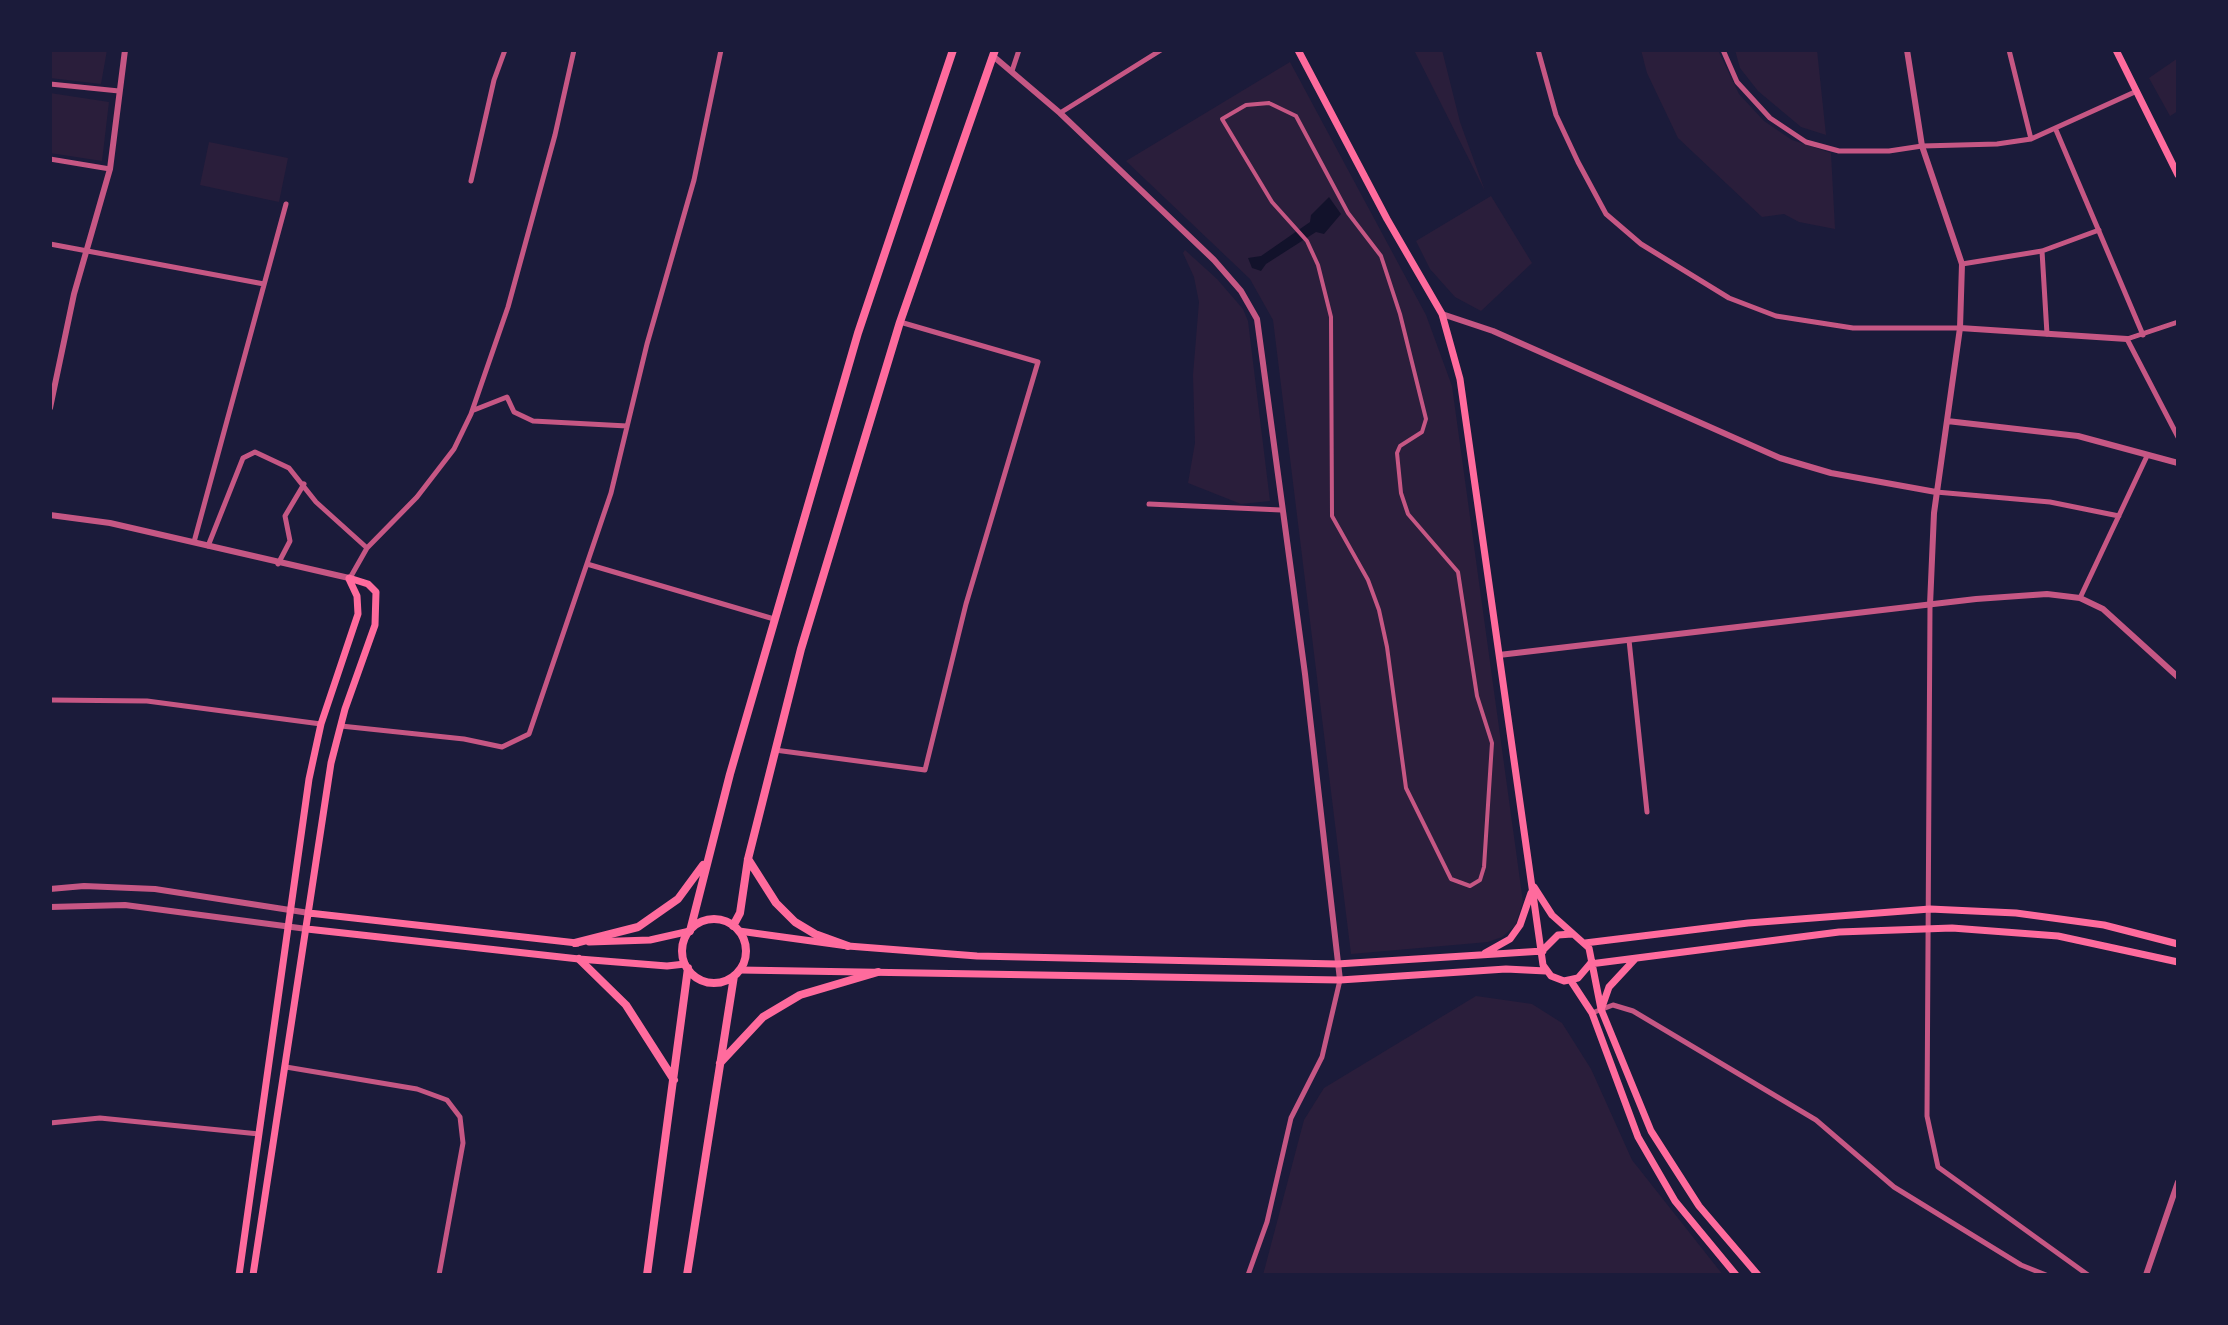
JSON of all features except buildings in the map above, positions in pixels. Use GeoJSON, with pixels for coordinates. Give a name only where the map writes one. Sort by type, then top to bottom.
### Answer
{"type":"FeatureCollection","features":[{"type":"Feature","properties":{"kind":"main road"},"geometry":{"type":"LineString","coordinates":[[647,1275],[675,1082],[686,966],[683,947],[858,333],[950,50]]}},
{"type":"Feature","properties":{"kind":"main road"},"geometry":{"type":"LineString","coordinates":[[1298,50],[1442,314],[1460,379],[1546,971]]}},
{"type":"Feature","properties":{"kind":"main road"},"geometry":{"type":"LineString","coordinates":[[2116,50],[2178,175]]}},
{"type":"Feature","properties":{"kind":"main road"},"geometry":{"type":"LineString","coordinates":[[687,1275],[719,1063],[737,973],[746,949],[736,928],[748,859],[775,750],[801,649],[900,322],[994,53]]}},
{"type":"Feature","properties":{"kind":"main road"},"geometry":{"type":"LineString","coordinates":[[239,1275],[290,927],[299,838],[321,724],[358,614],[357,596],[349,578]]}},
{"type":"Feature","properties":{"kind":"main road"},"geometry":{"type":"LineString","coordinates":[[253,1275],[331,763],[375,625],[376,592],[368,584],[349,578]]}},
{"type":"Feature","properties":{"kind":"main road"},"geometry":{"type":"LineString","coordinates":[[575,943],[618,934],[657,915],[678,899],[708,857]]}},
{"type":"Feature","properties":{"kind":"main road"},"geometry":{"type":"LineString","coordinates":[[748,859],[776,903],[795,922],[815,934],[848,946]]}},
{"type":"Feature","properties":{"kind":"main road"},"geometry":{"type":"LineString","coordinates":[[1532,883],[1552,915],[1582,940],[1601,1009],[1651,1131],[1699,1206],[1758,1275]]}},
{"type":"Feature","properties":{"kind":"main road"},"geometry":{"type":"LineString","coordinates":[[1480,955],[1510,939],[1520,925],[1532,883]]}},
{"type":"Feature","properties":{"kind":"main road"},"geometry":{"type":"LineString","coordinates":[[309,913],[575,943],[650,940],[690,931],[712,920],[736,928],[848,946],[977,956],[1340,964],[1543,951],[1558,935],[1582,940],[1930,909],[2016,913],[2104,925],[2178,944]]}},
{"type":"Feature","properties":{"kind":"main road"},"geometry":{"type":"LineString","coordinates":[[1590,964],[1852,931],[1930,928],[2058,936],[2178,962]]}},
{"type":"Feature","properties":{"kind":"main road"},"geometry":{"type":"LineString","coordinates":[[307,929],[579,959],[686,966],[699,979],[710,983],[737,973],[878,972],[1340,980],[1506,969],[1546,971],[1557,980],[1571,981],[1584,974],[1590,964]]}},
{"type":"Feature","properties":{"kind":"main road"},"geometry":{"type":"LineString","coordinates":[[1601,1009],[1609,987],[1636,957]]}},
{"type":"Feature","properties":{"kind":"main road"},"geometry":{"type":"LineString","coordinates":[[579,959],[626,1005],[675,1082]]}},
{"type":"Feature","properties":{"kind":"main road"},"geometry":{"type":"LineString","coordinates":[[719,1063],[763,1017],[800,995],[878,972]]}},
{"type":"Feature","properties":{"kind":"main road"},"geometry":{"type":"LineString","coordinates":[[1571,981],[1592,1013],[1638,1137],[1675,1201],[1736,1275]]}},
{"type":"Feature","properties":{"kind":"street"},"geometry":{"type":"LineString","coordinates":[[50,408],[87,249],[110,169],[125,50]]}},
{"type":"Feature","properties":{"kind":"street"},"geometry":{"type":"LineString","coordinates":[[471,181],[505,50]]}},
{"type":"Feature","properties":{"kind":"street"},"geometry":{"type":"LineString","coordinates":[[50,515],[110,523],[277,564],[349,578],[367,548],[417,497],[454,449],[473,411],[508,307],[555,135],[574,50]]}},
{"type":"Feature","properties":{"kind":"street"},"geometry":{"type":"LineString","coordinates":[[341,726],[464,739],[502,747],[529,734],[611,493],[694,180],[721,50]]}},
{"type":"Feature","properties":{"kind":"street"},"geometry":{"type":"LineString","coordinates":[[1012,71],[1019,50]]}},
{"type":"Feature","properties":{"kind":"street"},"geometry":{"type":"LineString","coordinates":[[1060,113],[1161,50]]}},
{"type":"Feature","properties":{"kind":"street"},"geometry":{"type":"LineString","coordinates":[[1538,50],[1556,115],[1606,214],[1641,244],[1729,298],[1776,316],[1853,328],[1960,328],[2127,339],[2178,322]]}},
{"type":"Feature","properties":{"kind":"street"},"geometry":{"type":"LineString","coordinates":[[1723,50],[1737,82],[1770,118],[1806,142],[1839,151],[1867,153],[2031,139],[2137,90]]}},
{"type":"Feature","properties":{"kind":"street"},"geometry":{"type":"LineString","coordinates":[[1907,50],[1922,146],[1962,264],[1960,328],[1936,492],[1930,605],[1927,1116],[1938,1167],[2088,1275]]}},
{"type":"Feature","properties":{"kind":"street"},"geometry":{"type":"LineString","coordinates":[[2009,50],[2031,139]]}},
{"type":"Feature","properties":{"kind":"street"},"geometry":{"type":"LineString","coordinates":[[994,53],[1214,260],[1250,304],[1263,339],[1281,510],[1340,980],[1322,1057],[1291,1118],[1267,1222],[1248,1275]]}},
{"type":"Feature","properties":{"kind":"street"},"geometry":{"type":"LineString","coordinates":[[50,84],[119,91]]}},
{"type":"Feature","properties":{"kind":"street"},"geometry":{"type":"LineString","coordinates":[[1269,103],[1296,116],[1348,213],[1377,249],[1390,278],[1426,419],[1422,432],[1400,446],[1397,453],[1401,493],[1408,514],[1458,572],[1477,696],[1492,743],[1484,867],[1480,880],[1470,886],[1451,879],[1406,788],[1379,610],[1368,580],[1332,516],[1331,317],[1307,241],[1298,228],[1272,202],[1222,119],[1231,112],[1246,105],[1269,103]]}},
{"type":"Feature","properties":{"kind":"street"},"geometry":{"type":"LineString","coordinates":[[2056,130],[2143,335]]}},
{"type":"Feature","properties":{"kind":"street"},"geometry":{"type":"LineString","coordinates":[[50,159],[110,169]]}},
{"type":"Feature","properties":{"kind":"street"},"geometry":{"type":"LineString","coordinates":[[194,542],[286,204]]}},
{"type":"Feature","properties":{"kind":"street"},"geometry":{"type":"LineString","coordinates":[[1962,264],[2042,251],[2099,230]]}},
{"type":"Feature","properties":{"kind":"street"},"geometry":{"type":"LineString","coordinates":[[50,244],[264,284]]}},
{"type":"Feature","properties":{"kind":"street"},"geometry":{"type":"LineString","coordinates":[[2042,251],[2047,336]]}},
{"type":"Feature","properties":{"kind":"street"},"geometry":{"type":"LineString","coordinates":[[1442,314],[1493,331],[1780,458],[1831,473],[1936,492],[2050,502],[2119,516]]}},
{"type":"Feature","properties":{"kind":"street"},"geometry":{"type":"LineString","coordinates":[[775,750],[925,770],[966,604],[1038,362],[900,322]]}},
{"type":"Feature","properties":{"kind":"street"},"geometry":{"type":"LineString","coordinates":[[2127,339],[2178,437]]}},
{"type":"Feature","properties":{"kind":"street"},"geometry":{"type":"LineString","coordinates":[[473,411],[507,397],[514,412],[533,421],[627,426]]}},
{"type":"Feature","properties":{"kind":"street"},"geometry":{"type":"LineString","coordinates":[[1947,421],[2078,436],[2178,463]]}},
{"type":"Feature","properties":{"kind":"street"},"geometry":{"type":"LineString","coordinates":[[208,546],[243,458],[255,452],[289,468],[316,502],[367,548]]}},
{"type":"Feature","properties":{"kind":"street"},"geometry":{"type":"LineString","coordinates":[[2080,598],[2147,456]]}},
{"type":"Feature","properties":{"kind":"street"},"geometry":{"type":"LineString","coordinates":[[277,564],[290,541],[285,516],[304,484]]}},
{"type":"Feature","properties":{"kind":"street"},"geometry":{"type":"LineString","coordinates":[[1149,504],[1281,510]]}},
{"type":"Feature","properties":{"kind":"street"},"geometry":{"type":"LineString","coordinates":[[587,564],[774,619]]}},
{"type":"Feature","properties":{"kind":"street"},"geometry":{"type":"LineString","coordinates":[[1499,655],[2047,594],[2080,598],[2103,609],[2178,677]]}},
{"type":"Feature","properties":{"kind":"street"},"geometry":{"type":"LineString","coordinates":[[1629,640],[1647,812]]}},
{"type":"Feature","properties":{"kind":"street"},"geometry":{"type":"LineString","coordinates":[[50,700],[147,701],[321,724]]}},
{"type":"Feature","properties":{"kind":"street"},"geometry":{"type":"LineString","coordinates":[[50,889],[84,886],[155,889],[309,913]]}},
{"type":"Feature","properties":{"kind":"street"},"geometry":{"type":"LineString","coordinates":[[50,907],[125,905],[307,929]]}},
{"type":"Feature","properties":{"kind":"street"},"geometry":{"type":"LineString","coordinates":[[1592,1013],[1613,1005],[1633,1011],[1816,1120],[1894,1187],[2021,1265],[2046,1275]]}},
{"type":"Feature","properties":{"kind":"street"},"geometry":{"type":"LineString","coordinates":[[286,1067],[417,1089],[447,1100],[460,1117],[463,1143],[439,1275]]}},
{"type":"Feature","properties":{"kind":"street"},"geometry":{"type":"LineString","coordinates":[[50,1123],[100,1118],[259,1134]]}},
{"type":"Feature","properties":{"kind":"street"},"geometry":{"type":"LineString","coordinates":[[2146,1275],[2178,1182]]}},
{"type":"Feature","properties":{"kind":"shaded area"},"geometry":{"type":"Polygon","coordinates":[[[50,50],[107,50],[101,84],[50,78],[50,50]]]}},
{"type":"Feature","properties":{"kind":"shaded area"},"geometry":{"type":"Polygon","coordinates":[[[1414,50],[1442,50],[1460,122],[1485,191],[1414,50]]]}},
{"type":"Feature","properties":{"kind":"shaded area"},"geometry":{"type":"Polygon","coordinates":[[[1641,50],[1718,50],[1739,94],[1764,121],[1792,140],[1831,153],[1835,229],[1799,222],[1784,214],[1762,217],[1678,138],[1647,73],[1641,50]]]}},
{"type":"Feature","properties":{"kind":"shaded area"},"geometry":{"type":"Polygon","coordinates":[[[1735,50],[1817,50],[1826,135],[1801,127],[1758,91],[1740,68],[1735,50]]]}},
{"type":"Feature","properties":{"kind":"shaded area"},"geometry":{"type":"Polygon","coordinates":[[[2178,58],[2178,111],[2170,116],[2149,78],[2178,58]]]}},
{"type":"Feature","properties":{"kind":"shaded area"},"geometry":{"type":"Polygon","coordinates":[[[1290,62],[1426,315],[1452,386],[1523,902],[1515,926],[1502,937],[1488,942],[1351,954],[1273,320],[1250,279],[1126,161],[1290,62]]]}},
{"type":"Feature","properties":{"kind":"shaded area"},"geometry":{"type":"Polygon","coordinates":[[[50,93],[109,102],[102,161],[50,153],[50,93]]]}},
{"type":"Feature","properties":{"kind":"shaded area"},"geometry":{"type":"Polygon","coordinates":[[[209,142],[288,158],[279,202],[200,185],[209,142]]]}},
{"type":"Feature","properties":{"kind":"shaded area"},"geometry":{"type":"Polygon","coordinates":[[[1491,196],[1532,263],[1481,311],[1455,297],[1430,269],[1416,241],[1491,196]]]}},
{"type":"Feature","properties":{"kind":"shaded area"},"geometry":{"type":"Polygon","coordinates":[[[1329,197],[1341,214],[1324,234],[1316,232],[1266,264],[1261,271],[1252,268],[1248,258],[1261,256],[1310,222],[1311,215],[1329,197]]]}},
{"type":"Feature","properties":{"kind":"shaded area"},"geometry":{"type":"Polygon","coordinates":[[[1185,250],[1217,279],[1243,309],[1248,321],[1270,501],[1241,504],[1188,483],[1195,443],[1193,375],[1199,302],[1194,277],[1183,253],[1185,250]]]}},
{"type":"Feature","properties":{"kind":"shaded area"},"geometry":{"type":"Polygon","coordinates":[[[1476,996],[1532,1004],[1562,1023],[1591,1069],[1632,1160],[1723,1275],[1263,1275],[1304,1120],[1324,1088],[1476,996]]]}}]}
